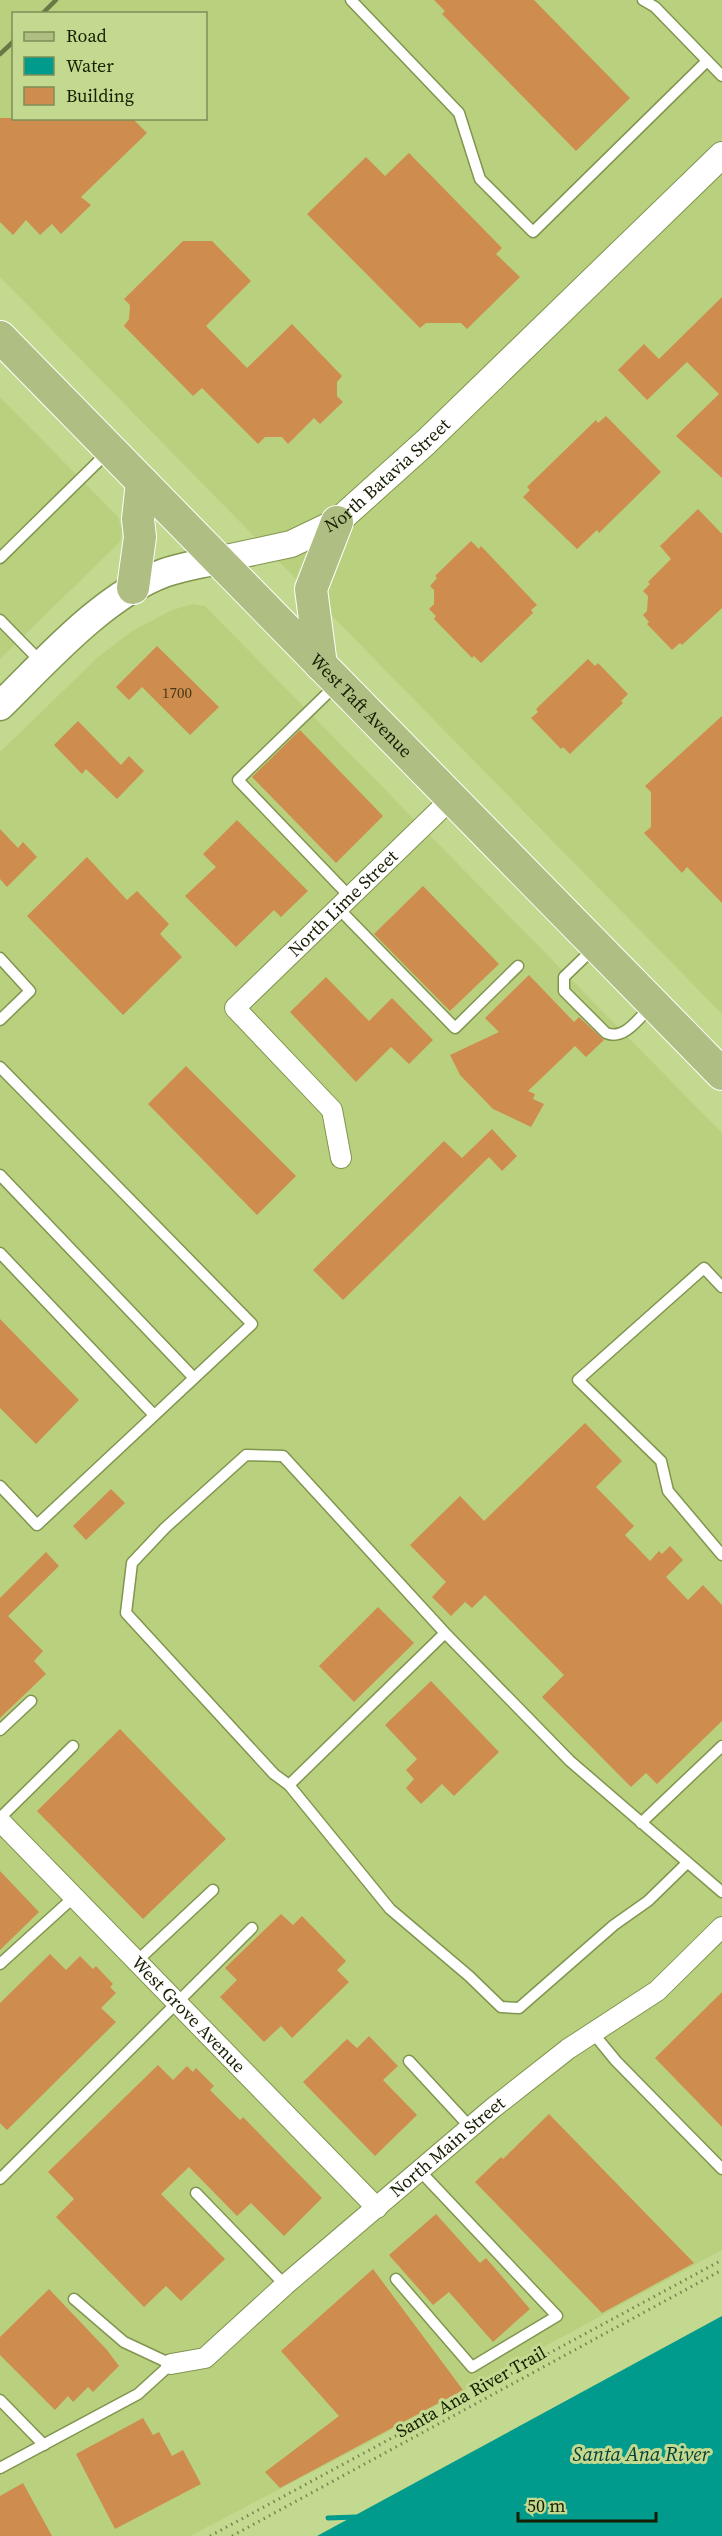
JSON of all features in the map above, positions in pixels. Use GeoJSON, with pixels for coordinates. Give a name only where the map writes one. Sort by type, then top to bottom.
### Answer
{"type":"FeatureCollection","features":[{"type":"Feature","properties":{"kind":"main road","name":"West Taft Avenue"},"geometry":{"type":"LineString","coordinates":[[0,337],[722,1074]]}},
{"type":"Feature","properties":{"kind":"main road"},"geometry":{"type":"LineString","coordinates":[[134,588],[140,537],[138,519],[142,482]]}},
{"type":"Feature","properties":{"kind":"main road"},"geometry":{"type":"LineString","coordinates":[[329,674],[311,589],[337,522]]}},
{"type":"Feature","properties":{"kind":"main road","name":"North Batavia Street"},"geometry":{"type":"LineString","coordinates":[[0,706],[107,606],[134,588],[163,574],[217,560]]}},
{"type":"Feature","properties":{"kind":"street","name":"North Batavia Street"},"geometry":{"type":"LineString","coordinates":[[217,560],[291,544],[337,522],[426,442],[722,155]]}},
{"type":"Feature","properties":{"kind":"street","name":"North Lime Street"},"geometry":{"type":"LineString","coordinates":[[341,1158],[332,1110],[235,1008],[452,798]]}},
{"type":"Feature","properties":{"kind":"street","name":"West Grove Avenue"},"geometry":{"type":"LineString","coordinates":[[0,1819],[377,2208]]}},
{"type":"Feature","properties":{"kind":"street","name":"North Main Street"},"geometry":{"type":"LineString","coordinates":[[171,2364],[205,2358],[285,2285],[470,2127],[568,2049],[657,1991],[722,1927]]}},
{"type":"Feature","properties":{"kind":"lane"},"geometry":{"type":"LineString","coordinates":[[351,0],[459,112],[480,179],[533,232],[707,61]]}},
{"type":"Feature","properties":{"kind":"lane"},"geometry":{"type":"LineString","coordinates":[[643,0],[655,7],[722,76]]}},
{"type":"Feature","properties":{"kind":"lane"},"geometry":{"type":"LineString","coordinates":[[0,558],[110,450]]}},
{"type":"Feature","properties":{"kind":"lane"},"geometry":{"type":"LineString","coordinates":[[0,620],[43,664]]}},
{"type":"Feature","properties":{"kind":"lane"},"geometry":{"type":"LineString","coordinates":[[329,674],[238,780],[455,1028],[518,966]]}},
{"type":"Feature","properties":{"kind":"lane"},"geometry":{"type":"LineString","coordinates":[[596,945],[564,977],[564,991],[606,1033],[613,1036],[621,1035],[653,1004]]}},
{"type":"Feature","properties":{"kind":"lane"},"geometry":{"type":"LineString","coordinates":[[0,958],[30,991],[0,1020]]}},
{"type":"Feature","properties":{"kind":"lane"},"geometry":{"type":"LineString","coordinates":[[0,1067],[252,1324],[38,1525],[0,1486]]}},
{"type":"Feature","properties":{"kind":"lane"},"geometry":{"type":"LineString","coordinates":[[0,1175],[194,1378]]}},
{"type":"Feature","properties":{"kind":"lane"},"geometry":{"type":"LineString","coordinates":[[0,1253],[154,1415]]}},
{"type":"Feature","properties":{"kind":"lane"},"geometry":{"type":"LineString","coordinates":[[722,1287],[704,1268],[578,1380],[661,1461],[668,1491],[722,1555]]}},
{"type":"Feature","properties":{"kind":"lane"},"geometry":{"type":"LineString","coordinates":[[687,1863],[648,1901],[614,1925],[519,2008],[501,2007],[470,1976],[390,1910],[289,1785],[274,1774],[126,1613],[132,1563],[165,1528],[246,1455],[283,1455],[444,1634],[570,1761],[722,1892]]}},
{"type":"Feature","properties":{"kind":"lane"},"geometry":{"type":"LineString","coordinates":[[289,1785],[444,1634]]}},
{"type":"Feature","properties":{"kind":"lane"},"geometry":{"type":"LineString","coordinates":[[0,1730],[31,1701]]}},
{"type":"Feature","properties":{"kind":"lane"},"geometry":{"type":"LineString","coordinates":[[0,1819],[73,1746]]}},
{"type":"Feature","properties":{"kind":"lane"},"geometry":{"type":"LineString","coordinates":[[641,1823],[722,1746]]}},
{"type":"Feature","properties":{"kind":"lane"},"geometry":{"type":"LineString","coordinates":[[137,1961],[213,1890]]}},
{"type":"Feature","properties":{"kind":"lane"},"geometry":{"type":"LineString","coordinates":[[0,1964],[74,1897]]}},
{"type":"Feature","properties":{"kind":"lane"},"geometry":{"type":"LineString","coordinates":[[0,2179],[252,1928]]}},
{"type":"Feature","properties":{"kind":"lane"},"geometry":{"type":"LineString","coordinates":[[593,2033],[616,2061],[722,2169]]}},
{"type":"Feature","properties":{"kind":"lane"},"geometry":{"type":"LineString","coordinates":[[409,2061],[470,2127]]}},
{"type":"Feature","properties":{"kind":"lane"},"geometry":{"type":"LineString","coordinates":[[396,2279],[472,2367],[557,2316],[420,2171]]}},
{"type":"Feature","properties":{"kind":"lane"},"geometry":{"type":"LineString","coordinates":[[196,2193],[285,2285]]}},
{"type":"Feature","properties":{"kind":"lane"},"geometry":{"type":"LineString","coordinates":[[0,2468],[138,2394],[171,2364],[124,2342],[74,2300]]}},
{"type":"Feature","properties":{"kind":"lane"},"geometry":{"type":"LineString","coordinates":[[0,2400],[44,2445]]}},
{"type":"Feature","properties":{"kind":"path"},"geometry":{"type":"LineString","coordinates":[[210,2536],[722,2260]]}},
{"type":"Feature","properties":{"kind":"path","name":"Santa Ana River Trail"},"geometry":{"type":"LineString","coordinates":[[232,2536],[722,2270]]}},
{"type":"Feature","properties":{"kind":"shaded area"},"geometry":{"type":"Polygon","coordinates":[[[0,0],[722,0],[722,1014],[0,277],[0,0]]]}},
{"type":"Feature","properties":{"kind":"shaded area"},"geometry":{"type":"Polygon","coordinates":[[[0,397],[118,517],[122,530],[120,542],[0,659],[0,397]]]}},
{"type":"Feature","properties":{"kind":"shaded area"},"geometry":{"type":"Polygon","coordinates":[[[193,604],[205,606],[722,1133],[722,2250],[364,2445],[190,2536],[0,2536],[0,752],[98,657],[132,631],[172,610],[193,604]]]}},
{"type":"Feature","properties":{"kind":"water","name":"Santa Ana River"},"geometry":{"type":"Polygon","coordinates":[[[722,2316],[722,2536],[317,2536],[722,2316]]]}},
{"type":"Feature","properties":{"kind":"building"},"geometry":{"type":"Polygon","coordinates":[[[434,0],[534,0],[630,98],[576,151],[442,14],[445,11],[434,0]]]}},
{"type":"Feature","properties":{"kind":"building"},"geometry":{"type":"Polygon","coordinates":[[[0,118],[12,118],[12,120],[134,120],[147,133],[81,197],[91,205],[61,234],[52,224],[40,235],[26,220],[13,235],[0,222],[0,118]]]}},
{"type":"Feature","properties":{"kind":"building"},"geometry":{"type":"Polygon","coordinates":[[[409,153],[502,248],[496,254],[520,277],[467,329],[461,323],[426,323],[420,328],[307,214],[366,157],[385,176],[409,153]]]}},
{"type":"Feature","properties":{"kind":"building"},"geometry":{"type":"Polygon","coordinates":[[[183,241],[212,241],[251,281],[206,326],[247,368],[292,324],[342,376],[337,382],[337,396],[343,402],[320,424],[314,418],[288,444],[282,437],[265,437],[258,444],[202,388],[193,396],[124,326],[129,319],[130,305],[124,299],[183,241]]]}},
{"type":"Feature","properties":{"kind":"building"},"geometry":{"type":"Polygon","coordinates":[[[722,297],[722,478],[676,436],[719,394],[687,362],[647,400],[618,370],[644,344],[659,359],[722,297]]]}},
{"type":"Feature","properties":{"kind":"building"},"geometry":{"type":"Polygon","coordinates":[[[606,416],[661,472],[599,533],[597,530],[577,549],[523,497],[530,490],[527,487],[596,420],[598,423],[606,416]]]}},
{"type":"Feature","properties":{"kind":"building"},"geometry":{"type":"Polygon","coordinates":[[[698,509],[722,534],[722,608],[682,645],[680,643],[672,650],[647,624],[649,622],[643,615],[647,611],[648,596],[643,591],[650,584],[648,582],[671,559],[660,546],[698,509]]]}},
{"type":"Feature","properties":{"kind":"building"},"geometry":{"type":"Polygon","coordinates":[[[471,541],[479,549],[481,546],[537,605],[531,610],[533,613],[481,663],[474,656],[472,658],[434,619],[436,616],[429,609],[434,604],[434,590],[430,586],[437,578],[435,576],[471,541]]]}},
{"type":"Feature","properties":{"kind":"building"},"geometry":{"type":"Polygon","coordinates":[[[157,646],[219,707],[190,735],[142,687],[129,700],[116,687],[157,646]]]}},
{"type":"Feature","properties":{"kind":"building"},"geometry":{"type":"Polygon","coordinates":[[[588,659],[595,666],[598,663],[628,694],[621,701],[623,703],[570,754],[563,747],[561,749],[531,718],[538,712],[536,709],[588,659]]]}},
{"type":"Feature","properties":{"kind":"building"},"geometry":{"type":"Polygon","coordinates":[[[722,716],[722,903],[687,867],[682,873],[644,833],[651,827],[651,792],[645,786],[722,716]]]}},
{"type":"Feature","properties":{"kind":"building"},"geometry":{"type":"Polygon","coordinates":[[[78,721],[121,765],[129,756],[144,771],[117,799],[86,769],[82,774],[54,745],[78,721]]]}},
{"type":"Feature","properties":{"kind":"building"},"geometry":{"type":"Polygon","coordinates":[[[300,730],[383,816],[336,863],[252,777],[300,730]]]}},
{"type":"Feature","properties":{"kind":"building"},"geometry":{"type":"Polygon","coordinates":[[[237,820],[308,891],[281,917],[274,910],[236,947],[185,896],[216,867],[203,854],[237,820]]]}},
{"type":"Feature","properties":{"kind":"building"},"geometry":{"type":"Polygon","coordinates":[[[0,829],[18,848],[23,842],[37,857],[7,887],[0,879],[0,829]]]}},
{"type":"Feature","properties":{"kind":"building"},"geometry":{"type":"Polygon","coordinates":[[[87,857],[127,900],[137,891],[169,924],[160,934],[182,957],[123,1015],[27,916],[87,857]]]}},
{"type":"Feature","properties":{"kind":"building"},"geometry":{"type":"Polygon","coordinates":[[[423,886],[499,964],[450,1011],[374,934],[423,886]]]}},
{"type":"Feature","properties":{"kind":"building"},"geometry":{"type":"Polygon","coordinates":[[[529,975],[574,1022],[579,1017],[604,1040],[586,1057],[575,1046],[528,1091],[535,1094],[533,1099],[544,1104],[531,1127],[493,1109],[460,1075],[450,1055],[499,1032],[485,1018],[529,975]]]}},
{"type":"Feature","properties":{"kind":"building"},"geometry":{"type":"Polygon","coordinates":[[[326,977],[369,1021],[392,998],[433,1040],[409,1064],[391,1047],[356,1082],[290,1012],[326,977]]]}},
{"type":"Feature","properties":{"kind":"building"},"geometry":{"type":"Polygon","coordinates":[[[186,1066],[296,1176],[257,1215],[148,1104],[186,1066]]]}},
{"type":"Feature","properties":{"kind":"building"},"geometry":{"type":"Polygon","coordinates":[[[492,1129],[517,1156],[502,1171],[489,1157],[343,1300],[313,1270],[444,1141],[462,1158],[492,1129]]]}},
{"type":"Feature","properties":{"kind":"building"},"geometry":{"type":"Polygon","coordinates":[[[0,1319],[79,1400],[36,1444],[0,1408],[0,1319]]]}},
{"type":"Feature","properties":{"kind":"building"},"geometry":{"type":"Polygon","coordinates":[[[585,1423],[622,1461],[596,1487],[634,1526],[625,1535],[650,1561],[659,1551],[662,1554],[670,1546],[683,1560],[666,1577],[688,1600],[703,1585],[722,1605],[722,1721],[657,1784],[646,1773],[631,1787],[542,1697],[564,1675],[485,1595],[472,1608],[465,1602],[451,1616],[432,1597],[446,1582],[410,1545],[460,1496],[484,1521],[585,1423]]]}},
{"type":"Feature","properties":{"kind":"building"},"geometry":{"type":"Polygon","coordinates":[[[111,1489],[125,1503],[86,1540],[73,1526],[111,1489]]]}},
{"type":"Feature","properties":{"kind":"building"},"geometry":{"type":"Polygon","coordinates":[[[46,1552],[59,1566],[8,1616],[43,1651],[34,1661],[46,1674],[0,1718],[0,1598],[46,1552]]]}},
{"type":"Feature","properties":{"kind":"building"},"geometry":{"type":"Polygon","coordinates":[[[378,1607],[414,1643],[354,1702],[319,1666],[378,1607]]]}},
{"type":"Feature","properties":{"kind":"building"},"geometry":{"type":"Polygon","coordinates":[[[431,1681],[499,1752],[454,1796],[442,1784],[421,1804],[406,1788],[414,1779],[406,1770],[417,1759],[385,1725],[431,1681]]]}},
{"type":"Feature","properties":{"kind":"building"},"geometry":{"type":"Polygon","coordinates":[[[120,1729],[226,1839],[143,1919],[37,1811],[120,1729]]]}},
{"type":"Feature","properties":{"kind":"building"},"geometry":{"type":"Polygon","coordinates":[[[0,1871],[39,1912],[0,1950],[0,1871]]]}},
{"type":"Feature","properties":{"kind":"building"},"geometry":{"type":"Polygon","coordinates":[[[281,1914],[293,1925],[302,1916],[346,1961],[337,1970],[349,1982],[292,2038],[281,2026],[264,2042],[220,1997],[237,1980],[225,1968],[281,1914]]]}},
{"type":"Feature","properties":{"kind":"building"},"geometry":{"type":"Polygon","coordinates":[[[50,1954],[66,1970],[80,1956],[93,1969],[96,1966],[113,1984],[110,1987],[116,1993],[101,2008],[116,2022],[7,2130],[0,2123],[0,2003],[50,1954]]]}},
{"type":"Feature","properties":{"kind":"building"},"geometry":{"type":"Polygon","coordinates":[[[722,1992],[722,2127],[655,2058],[722,1992]]]}},
{"type":"Feature","properties":{"kind":"building"},"geometry":{"type":"Polygon","coordinates":[[[369,2036],[398,2066],[383,2080],[417,2115],[375,2156],[303,2082],[347,2039],[357,2048],[369,2036]]]}},
{"type":"Feature","properties":{"kind":"building"},"geometry":{"type":"Polygon","coordinates":[[[158,2065],[173,2080],[187,2066],[193,2072],[196,2068],[214,2086],[210,2090],[240,2120],[243,2117],[322,2198],[284,2236],[251,2203],[237,2216],[189,2167],[161,2194],[225,2259],[181,2301],[166,2286],[144,2307],[56,2217],[74,2199],[48,2172],[158,2065]]]}},
{"type":"Feature","properties":{"kind":"building"},"geometry":{"type":"Polygon","coordinates":[[[549,2114],[694,2263],[602,2313],[475,2182],[501,2157],[503,2159],[549,2114]]]}},
{"type":"Feature","properties":{"kind":"building"},"geometry":{"type":"Polygon","coordinates":[[[436,2214],[480,2263],[486,2258],[530,2309],[493,2342],[449,2292],[433,2305],[389,2255],[436,2214]]]}},
{"type":"Feature","properties":{"kind":"building"},"geometry":{"type":"Polygon","coordinates":[[[373,2269],[463,2390],[280,2488],[265,2472],[339,2416],[281,2351],[373,2269]]]}},
{"type":"Feature","properties":{"kind":"building"},"geometry":{"type":"Polygon","coordinates":[[[49,2289],[107,2350],[119,2366],[93,2392],[88,2387],[73,2402],[68,2396],[55,2410],[0,2355],[0,2337],[49,2289]]]}},
{"type":"Feature","properties":{"kind":"building"},"geometry":{"type":"Polygon","coordinates":[[[143,2418],[153,2435],[159,2432],[172,2456],[183,2450],[201,2484],[115,2529],[76,2454],[143,2418]]]}},
{"type":"Feature","properties":{"kind":"building"},"geometry":{"type":"Polygon","coordinates":[[[23,2483],[52,2536],[0,2536],[0,2496],[23,2483]]]}},
{"type":"Feature","properties":{"kind":"waterway"},"geometry":{"type":"LineString","coordinates":[[328,2518],[356,2517]]}},
{"type":"Feature","properties":{"kind":"railway"},"geometry":{"type":"LineString","coordinates":[[44,12],[56,0]]}},
{"type":"Feature","properties":{"kind":"railway"},"geometry":{"type":"LineString","coordinates":[[0,54],[12,43]]}}]}
